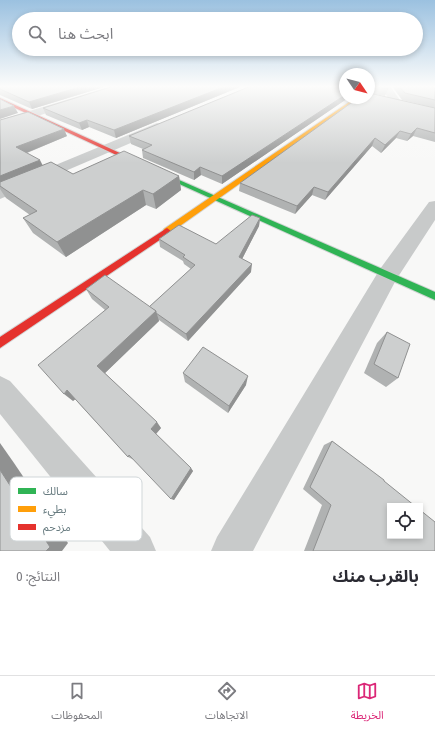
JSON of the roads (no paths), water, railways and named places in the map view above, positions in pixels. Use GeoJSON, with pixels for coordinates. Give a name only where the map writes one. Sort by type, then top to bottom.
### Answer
{"type":"FeatureCollection","features":[{"type":"Feature","properties":{"kind":"street"},"geometry":{"type":"LineString","coordinates":[[26,112],[106,149],[435,296]]}},
{"type":"Feature","properties":{"kind":"street"},"geometry":{"type":"LineString","coordinates":[[0,124],[38,112]]}},
{"type":"Feature","properties":{"kind":"street"},"geometry":{"type":"LineString","coordinates":[[0,343],[216,198],[339,112]]}},
{"type":"Feature","properties":{"kind":"street"},"geometry":{"type":"LineString","coordinates":[[0,194],[170,122]]}},
{"type":"Feature","properties":{"kind":"street"},"geometry":{"type":"LineString","coordinates":[[232,551],[388,275],[435,206]]}},
{"type":"Feature","properties":{"kind":"street"},"geometry":{"type":"LineString","coordinates":[[0,391],[73,477]]}},
{"type":"Feature","properties":{"kind":"street"},"geometry":{"type":"LineString","coordinates":[[128,541],[136,551]]}}]}
